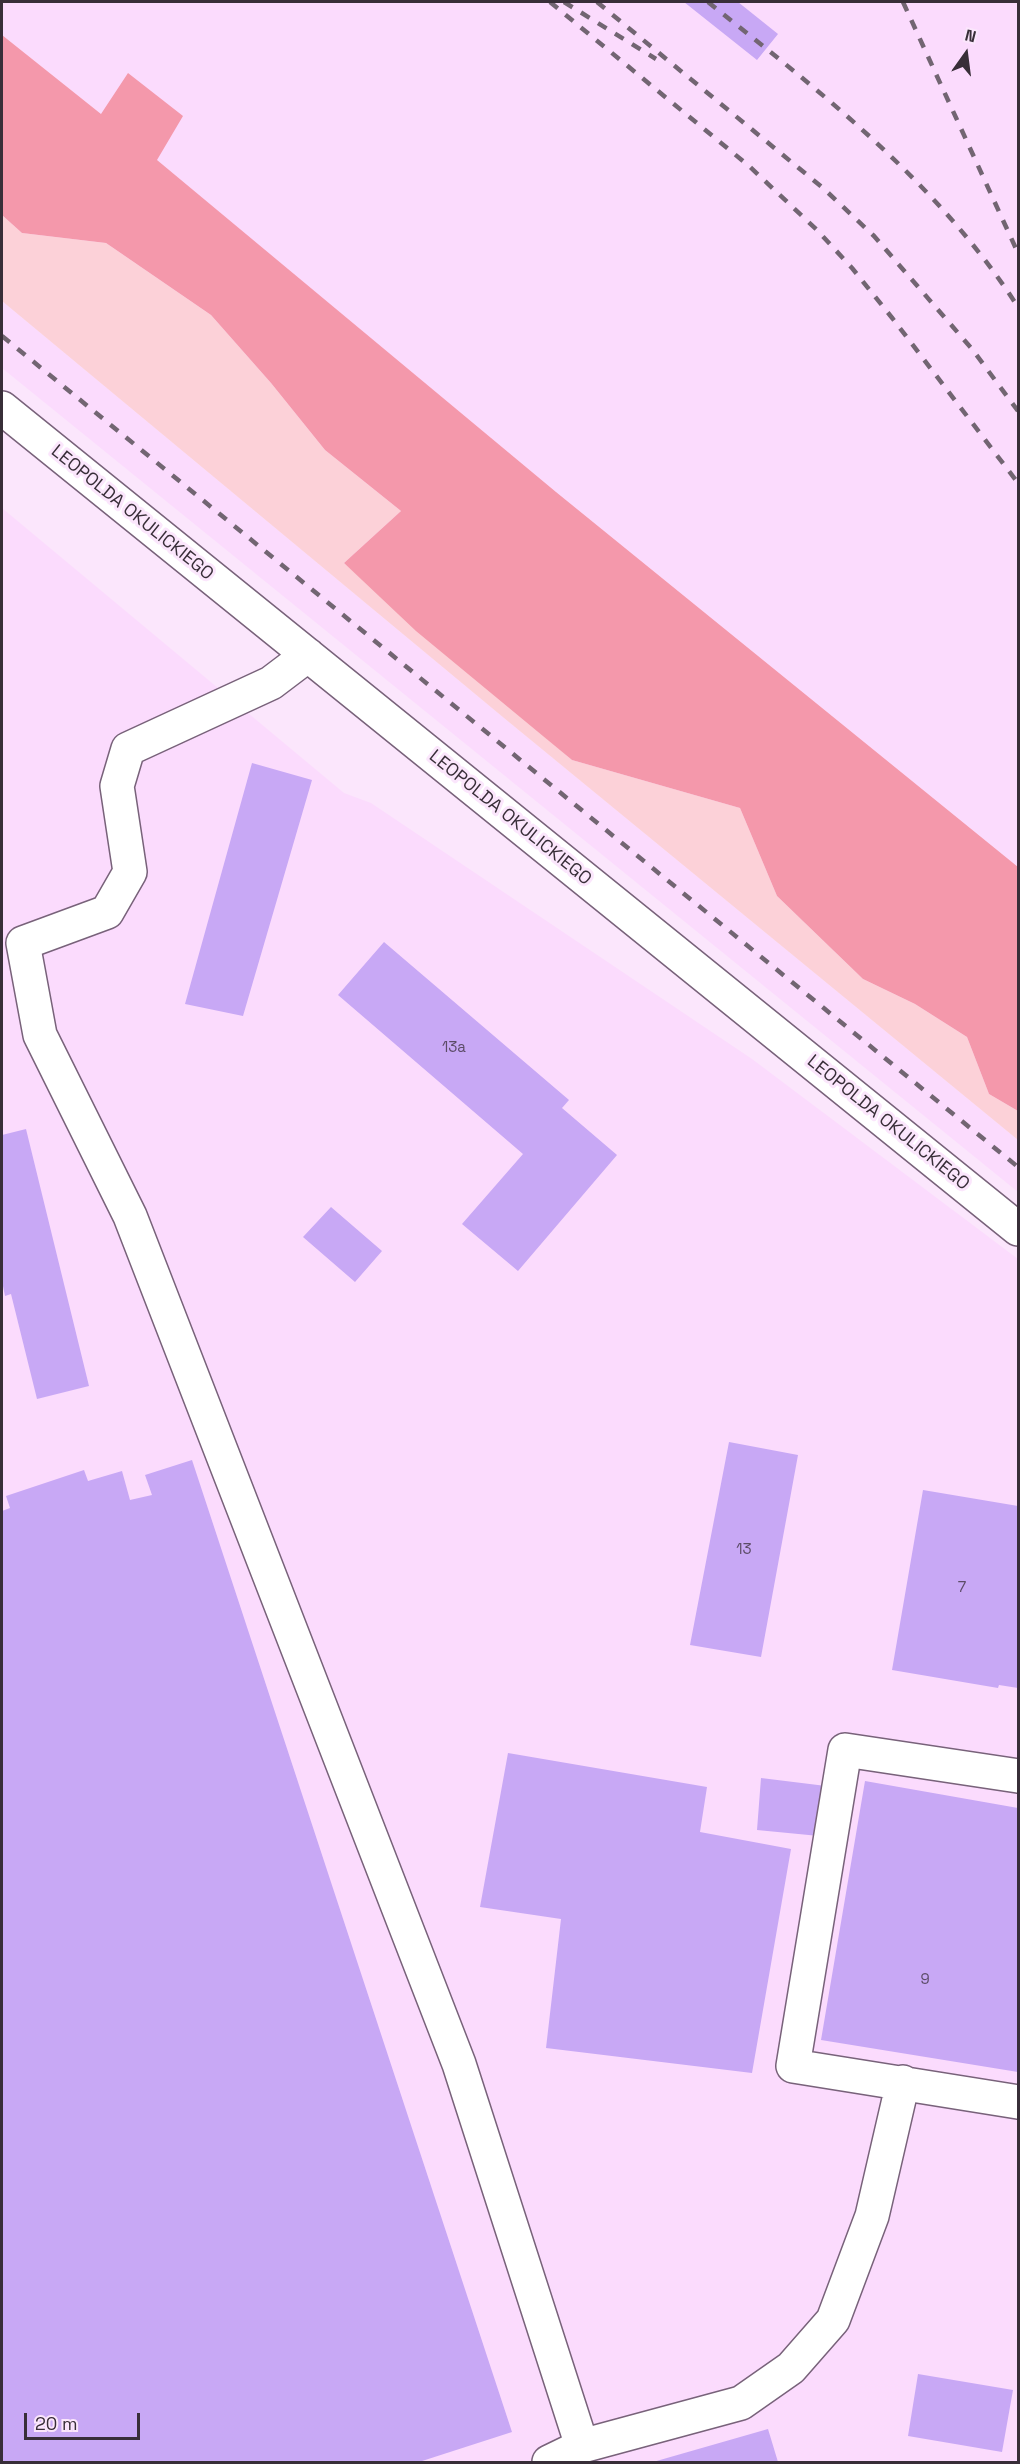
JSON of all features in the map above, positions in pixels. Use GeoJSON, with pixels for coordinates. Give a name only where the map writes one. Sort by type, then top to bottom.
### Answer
{"type":"FeatureCollection","features":[{"type":"Feature","properties":{"kind":"street","name":"LEOPOLDA OKULICKIEGO"},"geometry":{"type":"LineString","coordinates":[[2,408],[1018,1228]]}},
{"type":"Feature","properties":{"kind":"street"},"geometry":{"type":"LineString","coordinates":[[308,654],[271,683],[128,749],[117,786],[130,872],[107,912],[23,943],[40,1035],[130,1216],[459,2064],[582,2446]]}},
{"type":"Feature","properties":{"kind":"street"},"geometry":{"type":"LineString","coordinates":[[1018,1776],[845,1750],[793,2066],[1018,2102]]}},
{"type":"Feature","properties":{"kind":"street"},"geometry":{"type":"LineString","coordinates":[[549,2463],[582,2446],[741,2403],[791,2368],[833,2320],[872,2216],[903,2082]]}},
{"type":"Feature","properties":{"kind":"shaded area"},"geometry":{"type":"Polygon","coordinates":[[[2,2],[1018,2],[1018,867],[556,492],[156,160],[182,115],[101,114],[2,35],[2,2]]]}},
{"type":"Feature","properties":{"kind":"shaded area"},"geometry":{"type":"Polygon","coordinates":[[[2,35],[101,114],[128,73],[183,116],[157,160],[556,492],[1018,867],[1018,1111],[989,1094],[967,1037],[915,1004],[863,979],[777,896],[740,808],[572,760],[416,631],[344,563],[401,511],[325,450],[271,383],[211,315],[106,243],[22,233],[2,215],[2,35]]]}},
{"type":"Feature","properties":{"kind":"shaded area"},"geometry":{"type":"Polygon","coordinates":[[[2,215],[22,233],[106,243],[211,315],[271,383],[325,450],[401,511],[344,563],[572,760],[740,808],[777,896],[863,979],[915,1004],[967,1037],[989,1094],[1018,1111],[1018,1140],[504,718],[2,301],[2,215]]]}},
{"type":"Feature","properties":{"kind":"shaded area"},"geometry":{"type":"Polygon","coordinates":[[[2,301],[504,718],[1018,1140],[1018,1192],[2,368],[2,301]]]}},
{"type":"Feature","properties":{"kind":"shaded area"},"geometry":{"type":"Polygon","coordinates":[[[2,508],[344,793],[371,803],[752,1059],[1018,1259],[1018,2462],[2,2462],[2,508]]]}},
{"type":"Feature","properties":{"kind":"building"},"geometry":{"type":"Polygon","coordinates":[[[684,2],[738,2],[778,34],[757,60],[684,2]]]}},
{"type":"Feature","properties":{"kind":"building"},"geometry":{"type":"Polygon","coordinates":[[[252,763],[312,780],[243,1016],[185,1004],[252,763]]]}},
{"type":"Feature","properties":{"kind":"building"},"geometry":{"type":"Polygon","coordinates":[[[384,942],[569,1100],[562,1108],[617,1155],[518,1271],[462,1224],[523,1154],[338,995],[384,942]]]}},
{"type":"Feature","properties":{"kind":"building"},"geometry":{"type":"Polygon","coordinates":[[[26,1129],[89,1386],[37,1399],[11,1294],[5,1296],[2,1281],[2,1135],[26,1129]]]}},
{"type":"Feature","properties":{"kind":"building"},"geometry":{"type":"Polygon","coordinates":[[[331,1207],[382,1251],[355,1282],[303,1237],[331,1207]]]}},
{"type":"Feature","properties":{"kind":"building"},"geometry":{"type":"Polygon","coordinates":[[[729,1442],[798,1455],[761,1657],[690,1645],[729,1442]]]}},
{"type":"Feature","properties":{"kind":"building"},"geometry":{"type":"Polygon","coordinates":[[[192,1460],[512,2432],[419,2462],[2,2462],[2,1511],[10,1508],[6,1496],[84,1470],[88,1481],[122,1471],[130,1500],[152,1495],[145,1475],[192,1460]]]}},
{"type":"Feature","properties":{"kind":"building"},"geometry":{"type":"Polygon","coordinates":[[[923,1490],[1018,1506],[1018,1688],[999,1685],[998,1688],[892,1670],[923,1490]]]}},
{"type":"Feature","properties":{"kind":"building"},"geometry":{"type":"Polygon","coordinates":[[[508,1753],[707,1787],[700,1832],[791,1849],[752,2073],[546,2048],[561,1919],[480,1907],[508,1753]]]}},
{"type":"Feature","properties":{"kind":"building"},"geometry":{"type":"Polygon","coordinates":[[[761,1778],[826,1786],[819,1836],[757,1830],[761,1778]]]}},
{"type":"Feature","properties":{"kind":"building"},"geometry":{"type":"Polygon","coordinates":[[[865,1781],[1018,1808],[1018,2072],[821,2040],[865,1781]]]}},
{"type":"Feature","properties":{"kind":"building"},"geometry":{"type":"Polygon","coordinates":[[[918,2374],[1013,2390],[1002,2452],[908,2436],[918,2374]]]}},
{"type":"Feature","properties":{"kind":"building"},"geometry":{"type":"Polygon","coordinates":[[[768,2429],[778,2462],[653,2462],[768,2429]]]}},
{"type":"Feature","properties":{"kind":"railway"},"geometry":{"type":"LineString","coordinates":[[550,2],[749,166],[817,230],[852,268],[893,319],[1018,483]]}},
{"type":"Feature","properties":{"kind":"railway"},"geometry":{"type":"LineString","coordinates":[[564,2],[656,59]]}},
{"type":"Feature","properties":{"kind":"railway"},"geometry":{"type":"LineString","coordinates":[[597,2],[823,188],[874,236],[972,349],[1018,411]]}},
{"type":"Feature","properties":{"kind":"railway"},"geometry":{"type":"LineString","coordinates":[[708,2],[835,106],[915,180],[952,220],[1018,307]]}},
{"type":"Feature","properties":{"kind":"railway"},"geometry":{"type":"LineString","coordinates":[[903,2],[1018,253]]}},
{"type":"Feature","properties":{"kind":"railway"},"geometry":{"type":"LineString","coordinates":[[2,336],[1018,1167]]}}]}
